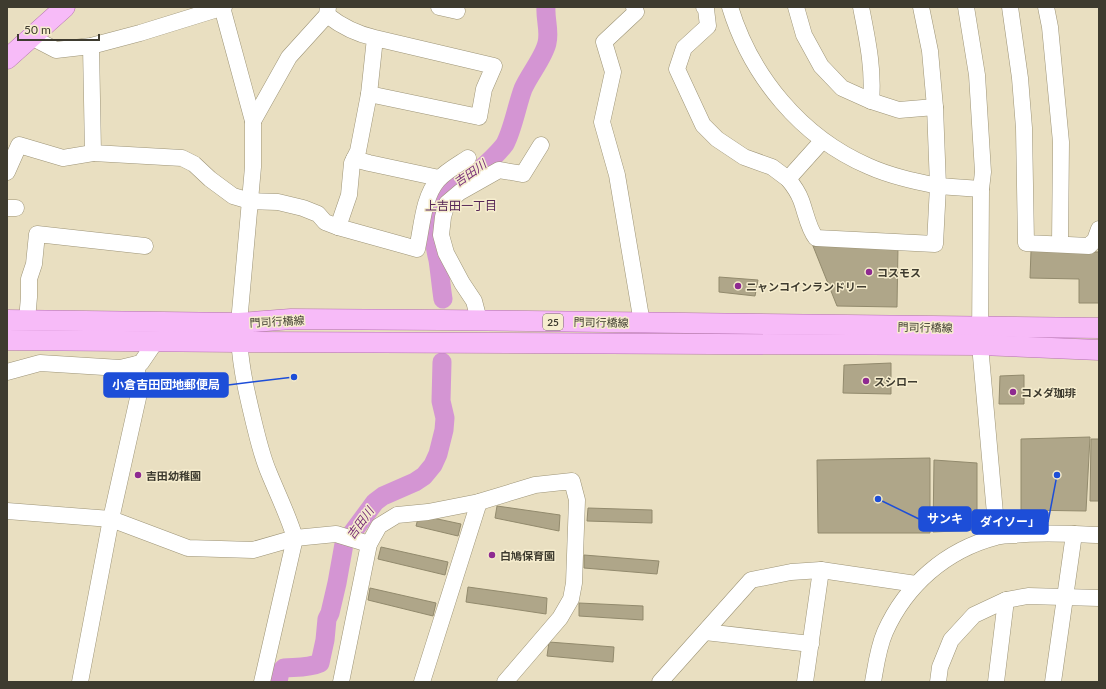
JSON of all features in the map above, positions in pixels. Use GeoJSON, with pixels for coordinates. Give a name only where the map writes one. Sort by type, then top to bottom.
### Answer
{"type":"FeatureCollection","features":[{"type":"Feature","properties":{"kind":"main road"},"geometry":{"type":"LineString","coordinates":[[7,59],[65,7]]}},
{"type":"Feature","properties":{"kind":"main road","name":"門司行橋線"},"geometry":{"type":"LineString","coordinates":[[7,340],[156,341],[239,333],[291,318],[642,323],[980,336],[1099,350]]}},
{"type":"Feature","properties":{"kind":"main road","name":"門司行橋線"},"geometry":{"type":"LineString","coordinates":[[7,320],[239,333],[980,336],[1099,328]]}},
{"type":"Feature","properties":{"kind":"street"},"geometry":{"type":"LineString","coordinates":[[31,37],[56,50],[92,46],[140,33],[223,7],[253,121],[250,201],[239,333],[245,389],[268,472],[288,515],[296,538],[262,682]]}},
{"type":"Feature","properties":{"kind":"street"},"geometry":{"type":"LineString","coordinates":[[439,7],[457,11]]}},
{"type":"Feature","properties":{"kind":"street"},"geometry":{"type":"LineString","coordinates":[[634,7],[636,12],[604,42],[613,72],[602,122],[617,175],[642,323]]}},
{"type":"Feature","properties":{"kind":"street"},"geometry":{"type":"LineString","coordinates":[[704,7],[706,9],[708,26],[684,48],[677,69],[703,125],[716,139],[744,156],[772,167],[788,179],[801,199],[812,233],[816,238],[935,244],[938,186],[936,107],[930,51],[921,7]]}},
{"type":"Feature","properties":{"kind":"street"},"geometry":{"type":"LineString","coordinates":[[730,7],[736,26],[750,56],[766,83],[803,124],[823,140],[846,155],[868,166],[912,181],[938,186],[981,189]]}},
{"type":"Feature","properties":{"kind":"street"},"geometry":{"type":"LineString","coordinates":[[796,7],[804,35],[821,66],[842,88],[871,101],[899,110],[936,107]]}},
{"type":"Feature","properties":{"kind":"street"},"geometry":{"type":"LineString","coordinates":[[861,7],[870,58],[872,85],[871,101]]}},
{"type":"Feature","properties":{"kind":"street"},"geometry":{"type":"LineString","coordinates":[[966,7],[977,75],[983,172],[981,189],[980,336],[997,536]]}},
{"type":"Feature","properties":{"kind":"street"},"geometry":{"type":"LineString","coordinates":[[1010,7],[1020,78],[1024,128],[1026,243],[1089,246],[1095,240],[1099,229]]}},
{"type":"Feature","properties":{"kind":"street"},"geometry":{"type":"LineString","coordinates":[[1046,7],[1051,34],[1061,142],[1060,244]]}},
{"type":"Feature","properties":{"kind":"street"},"geometry":{"type":"LineString","coordinates":[[253,121],[288,57],[327,11],[340,25],[367,36],[494,66],[484,90],[479,117],[369,94]]}},
{"type":"Feature","properties":{"kind":"street"},"geometry":{"type":"LineString","coordinates":[[338,227],[349,195],[352,163],[358,151],[369,94],[375,38]]}},
{"type":"Feature","properties":{"kind":"street"},"geometry":{"type":"LineString","coordinates":[[92,46],[93,153]]}},
{"type":"Feature","properties":{"kind":"street"},"geometry":{"type":"LineString","coordinates":[[788,179],[823,140]]}},
{"type":"Feature","properties":{"kind":"street"},"geometry":{"type":"LineString","coordinates":[[7,172],[13,142],[63,158],[93,153],[182,158],[194,164],[210,179],[233,196],[250,201],[278,202],[303,208],[318,214],[325,222],[338,227],[418,249],[426,204],[433,186],[439,178],[468,158]]}},
{"type":"Feature","properties":{"kind":"street"},"geometry":{"type":"LineString","coordinates":[[479,320],[474,301],[462,283],[446,253],[441,235],[443,217],[447,204],[460,192],[499,170],[523,174],[541,145]]}},
{"type":"Feature","properties":{"kind":"street"},"geometry":{"type":"LineString","coordinates":[[354,158],[369,163],[439,178]]}},
{"type":"Feature","properties":{"kind":"street"},"geometry":{"type":"LineString","coordinates":[[27,320],[30,297],[29,279],[34,264],[37,234],[145,246]]}},
{"type":"Feature","properties":{"kind":"street"},"geometry":{"type":"LineString","coordinates":[[7,372],[40,363],[120,368],[141,363],[156,341]]}},
{"type":"Feature","properties":{"kind":"street"},"geometry":{"type":"LineString","coordinates":[[80,682],[111,519],[138,398],[137,364]]}},
{"type":"Feature","properties":{"kind":"street"},"geometry":{"type":"LineString","coordinates":[[341,682],[369,544],[379,526],[397,515],[428,512],[479,502],[535,485],[572,481],[577,500],[574,583],[571,599],[560,618],[505,682]]}},
{"type":"Feature","properties":{"kind":"street"},"geometry":{"type":"LineString","coordinates":[[422,682],[479,502]]}},
{"type":"Feature","properties":{"kind":"street"},"geometry":{"type":"LineString","coordinates":[[7,511],[111,519],[188,548],[253,550],[296,538],[336,534],[369,544]]}},
{"type":"Feature","properties":{"kind":"street"},"geometry":{"type":"LineString","coordinates":[[873,682],[877,658],[885,633],[897,608],[916,584],[946,557],[997,536],[1027,534],[1099,535]]}},
{"type":"Feature","properties":{"kind":"street"},"geometry":{"type":"LineString","coordinates":[[1053,682],[1074,534]]}},
{"type":"Feature","properties":{"kind":"street"},"geometry":{"type":"LineString","coordinates":[[660,682],[751,580],[791,572],[821,570],[916,584]]}},
{"type":"Feature","properties":{"kind":"street"},"geometry":{"type":"LineString","coordinates":[[805,682],[821,570]]}},
{"type":"Feature","properties":{"kind":"street"},"geometry":{"type":"LineString","coordinates":[[938,682],[940,667],[951,640],[974,615],[1006,600],[1028,596],[1099,598]]}},
{"type":"Feature","properties":{"kind":"street"},"geometry":{"type":"LineString","coordinates":[[996,682],[1006,600]]}},
{"type":"Feature","properties":{"kind":"street"},"geometry":{"type":"LineString","coordinates":[[704,632],[810,644]]}},
{"type":"Feature","properties":{"kind":"building"},"geometry":{"type":"Polygon","coordinates":[[[813,246],[898,247],[897,307],[837,306],[813,246]]]}},
{"type":"Feature","properties":{"kind":"building"},"geometry":{"type":"Polygon","coordinates":[[[1031,251],[1099,252],[1099,303],[1079,303],[1079,279],[1030,278],[1031,251]]]}},
{"type":"Feature","properties":{"kind":"building","name":"ニャンコインランドリー"},"geometry":{"type":"Polygon","coordinates":[[[719,277],[758,280],[755,296],[719,292],[719,277]]]}},
{"type":"Feature","properties":{"kind":"building"},"geometry":{"type":"Polygon","coordinates":[[[891,363],[891,394],[843,393],[844,365],[891,363]]]}},
{"type":"Feature","properties":{"kind":"building"},"geometry":{"type":"Polygon","coordinates":[[[1024,375],[1024,404],[999,404],[1000,376],[1024,375]]]}},
{"type":"Feature","properties":{"kind":"building"},"geometry":{"type":"Polygon","coordinates":[[[1090,437],[1086,511],[1021,510],[1021,439],[1090,437]]]}},
{"type":"Feature","properties":{"kind":"building"},"geometry":{"type":"Polygon","coordinates":[[[1091,439],[1099,439],[1099,501],[1090,501],[1091,439]]]}},
{"type":"Feature","properties":{"kind":"building"},"geometry":{"type":"Polygon","coordinates":[[[930,458],[930,533],[818,533],[817,460],[930,458]]]}},
{"type":"Feature","properties":{"kind":"building"},"geometry":{"type":"Polygon","coordinates":[[[934,460],[977,463],[977,530],[933,532],[934,460]]]}},
{"type":"Feature","properties":{"kind":"building"},"geometry":{"type":"Polygon","coordinates":[[[497,506],[560,515],[559,531],[495,518],[497,506]]]}},
{"type":"Feature","properties":{"kind":"building"},"geometry":{"type":"Polygon","coordinates":[[[588,508],[652,510],[652,523],[587,521],[588,508]]]}},
{"type":"Feature","properties":{"kind":"building"},"geometry":{"type":"Polygon","coordinates":[[[419,515],[461,524],[458,536],[416,526],[419,515]]]}},
{"type":"Feature","properties":{"kind":"building"},"geometry":{"type":"Polygon","coordinates":[[[381,547],[448,562],[445,575],[378,559],[381,547]]]}},
{"type":"Feature","properties":{"kind":"building"},"geometry":{"type":"Polygon","coordinates":[[[584,555],[659,561],[657,574],[584,568],[584,555]]]}},
{"type":"Feature","properties":{"kind":"building"},"geometry":{"type":"Polygon","coordinates":[[[468,587],[547,598],[546,614],[466,602],[468,587]]]}},
{"type":"Feature","properties":{"kind":"building"},"geometry":{"type":"Polygon","coordinates":[[[370,588],[436,603],[433,616],[368,600],[370,588]]]}},
{"type":"Feature","properties":{"kind":"building"},"geometry":{"type":"Polygon","coordinates":[[[579,603],[643,606],[643,620],[579,616],[579,603]]]}},
{"type":"Feature","properties":{"kind":"building"},"geometry":{"type":"Polygon","coordinates":[[[549,642],[614,647],[613,662],[547,656],[549,642]]]}},
{"type":"Feature","properties":{"kind":"waterway","name":"吉田川"},"geometry":{"type":"LineString","coordinates":[[443,299],[439,265],[435,248],[434,221],[436,209],[439,201],[447,189],[482,168],[505,144],[523,89],[543,54],[547,43],[548,34],[546,7]]}},
{"type":"Feature","properties":{"kind":"waterway","name":"吉田川"},"geometry":{"type":"LineString","coordinates":[[278,682],[280,672],[284,668],[307,667],[320,663],[325,640],[327,619],[330,613],[337,583],[344,544],[375,502],[383,496],[415,482],[424,476],[433,465],[438,454],[444,430],[445,418],[441,401],[442,362]]}},
{"type":"Feature","properties":{"kind":"place","name":"コスモス"},"geometry":{"type":"Point","coordinates":[869,272]}},
{"type":"Feature","properties":{"kind":"place","name":"ニャンコインランドリー"},"geometry":{"type":"Point","coordinates":[738,286]}},
{"type":"Feature","properties":{"kind":"place","name":"小倉吉田団地郵便局"},"geometry":{"type":"Point","coordinates":[294,377]}},
{"type":"Feature","properties":{"kind":"place","name":"スシロー"},"geometry":{"type":"Point","coordinates":[866,381]}},
{"type":"Feature","properties":{"kind":"place","name":"コメダ珈琲"},"geometry":{"type":"Point","coordinates":[1013,392]}},
{"type":"Feature","properties":{"kind":"place","name":"吉田幼稚園"},"geometry":{"type":"Point","coordinates":[138,475]}},
{"type":"Feature","properties":{"kind":"place","name":"ダイソー」"},"geometry":{"type":"Point","coordinates":[1057,475]}},
{"type":"Feature","properties":{"kind":"place","name":"サンキ"},"geometry":{"type":"Point","coordinates":[878,499]}},
{"type":"Feature","properties":{"kind":"place","name":"白鳩保育園"},"geometry":{"type":"Point","coordinates":[492,555]}},
{"type":"Feature","properties":{"kind":"district","name":"上吉田一丁目"},"geometry":{"type":"Point","coordinates":[461,205]}}]}
